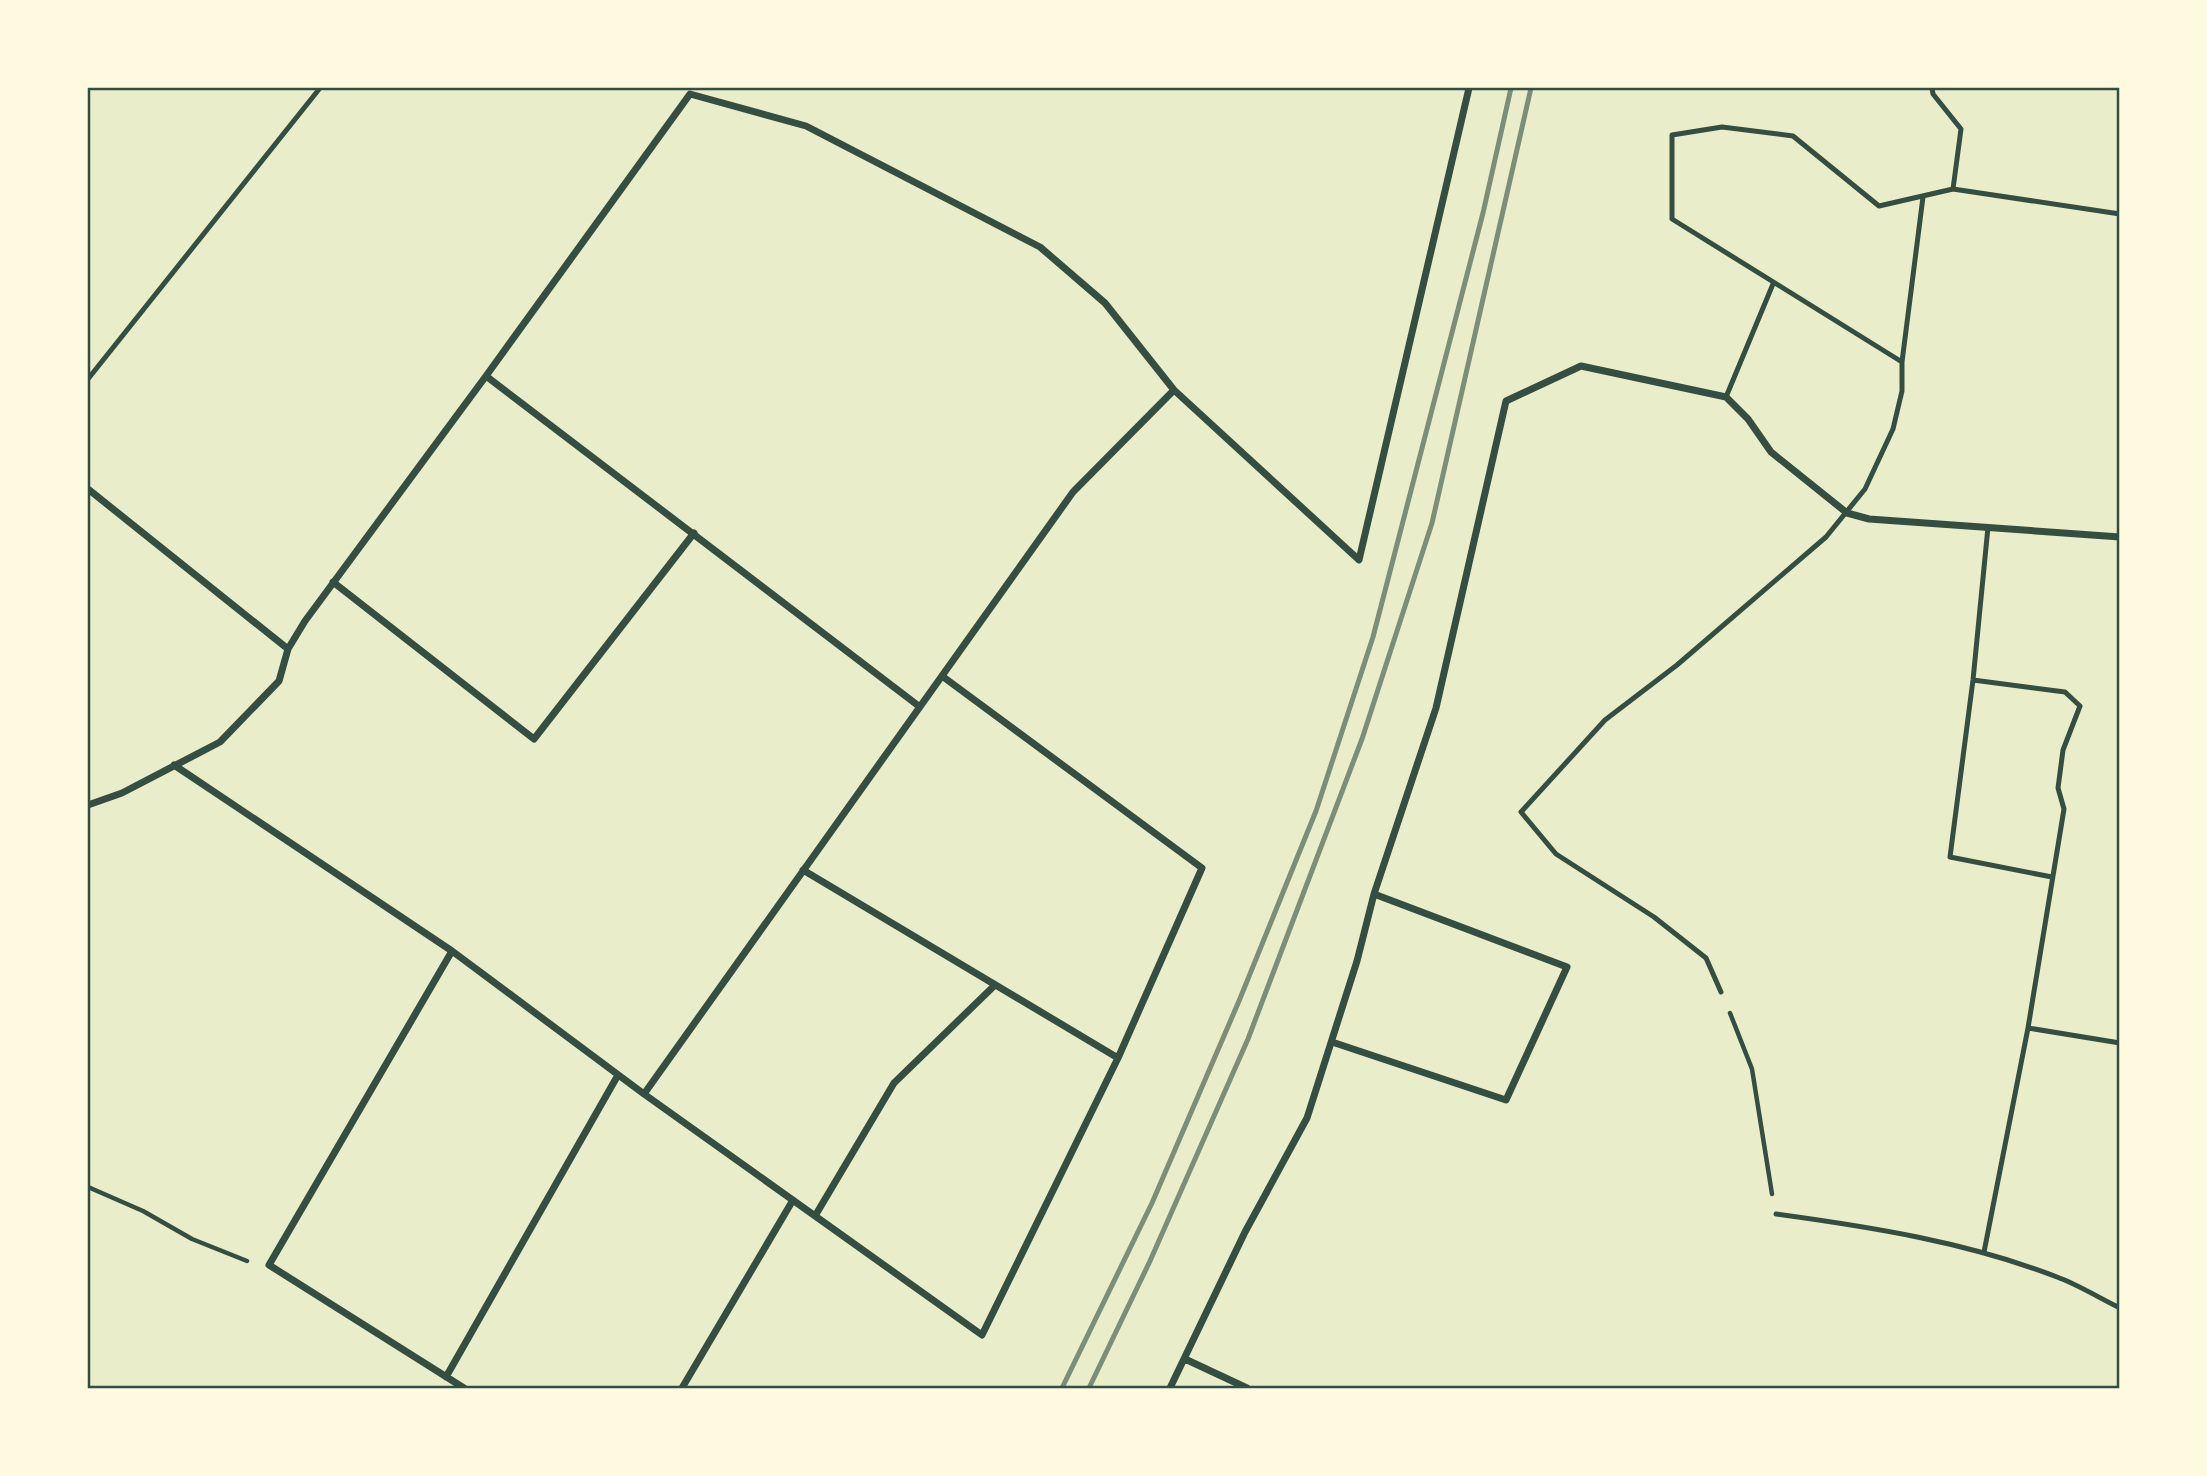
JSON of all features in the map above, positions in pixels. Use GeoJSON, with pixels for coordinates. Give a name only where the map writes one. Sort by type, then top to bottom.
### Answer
{"type":"FeatureCollection","features":[{"type":"Feature","properties":{"kind":"street"},"geometry":{"type":"LineString","coordinates":[[88,805],[122,793],[220,742],[279,681],[288,649],[305,621],[692,91],[806,126],[1040,247],[1105,303],[1174,390],[1359,560],[1469,88]]}},
{"type":"Feature","properties":{"kind":"street"},"geometry":{"type":"LineString","coordinates":[[1170,1388],[1245,1232],[1307,1118],[1357,961],[1374,894],[1436,708],[1506,401],[1581,366],[1726,397],[1748,419],[1771,452],[1847,513],[1869,519],[2119,537]]}},
{"type":"Feature","properties":{"kind":"street"},"geometry":{"type":"LineString","coordinates":[[486,376],[920,707]]}},
{"type":"Feature","properties":{"kind":"street"},"geometry":{"type":"LineString","coordinates":[[644,1094],[1073,492],[1174,390]]}},
{"type":"Feature","properties":{"kind":"street"},"geometry":{"type":"LineString","coordinates":[[88,489],[288,649]]}},
{"type":"Feature","properties":{"kind":"street"},"geometry":{"type":"LineString","coordinates":[[333,582],[534,739],[694,533]]}},
{"type":"Feature","properties":{"kind":"street"},"geometry":{"type":"LineString","coordinates":[[174,765],[452,951],[644,1094],[982,1335],[1118,1058],[1202,868],[942,676]]}},
{"type":"Feature","properties":{"kind":"street"},"geometry":{"type":"LineString","coordinates":[[803,870],[1118,1058]]}},
{"type":"Feature","properties":{"kind":"street"},"geometry":{"type":"LineString","coordinates":[[1332,1042],[1506,1100],[1567,967],[1374,894]]}},
{"type":"Feature","properties":{"kind":"street"},"geometry":{"type":"LineString","coordinates":[[452,951],[269,1265],[464,1388]]}},
{"type":"Feature","properties":{"kind":"street"},"geometry":{"type":"LineString","coordinates":[[815,1216],[894,1083],[995,985]]}},
{"type":"Feature","properties":{"kind":"street"},"geometry":{"type":"LineString","coordinates":[[446,1377],[618,1075]]}},
{"type":"Feature","properties":{"kind":"street"},"geometry":{"type":"LineString","coordinates":[[682,1388],[793,1200]]}},
{"type":"Feature","properties":{"kind":"street"},"geometry":{"type":"LineString","coordinates":[[1185,1359],[1247,1388]]}},
{"type":"Feature","properties":{"kind":"lane"},"geometry":{"type":"LineString","coordinates":[[88,379],[320,88]]}},
{"type":"Feature","properties":{"kind":"lane"},"geometry":{"type":"LineString","coordinates":[[1932,88],[1933,94],[1961,129],[1953,189]]}},
{"type":"Feature","properties":{"kind":"lane"},"geometry":{"type":"LineString","coordinates":[[1902,362],[1672,219],[1672,135],[1721,127],[1793,136],[1879,206],[1953,189],[2119,214]]}},
{"type":"Feature","properties":{"kind":"lane"},"geometry":{"type":"LineString","coordinates":[[1721,992],[1706,958],[1654,916],[1556,854],[1521,812],[1605,720],[1677,665],[1826,537],[1865,489],[1893,429],[1902,391],[1902,362],[1923,197]]}},
{"type":"Feature","properties":{"kind":"lane"},"geometry":{"type":"LineString","coordinates":[[1726,397],[1773,284]]}},
{"type":"Feature","properties":{"kind":"lane"},"geometry":{"type":"LineString","coordinates":[[1988,527],[1973,680],[1950,857],[2052,877]]}},
{"type":"Feature","properties":{"kind":"lane"},"geometry":{"type":"LineString","coordinates":[[1973,680],[2065,692],[2080,706],[2063,750],[2058,788],[2064,809],[2028,1028],[1984,1252]]}},
{"type":"Feature","properties":{"kind":"lane"},"geometry":{"type":"LineString","coordinates":[[2028,1028],[2119,1043]]}},
{"type":"Feature","properties":{"kind":"lane"},"geometry":{"type":"LineString","coordinates":[[1776,1214],[1858,1226],[1984,1252],[2060,1278],[2119,1308]]}},
{"type":"Feature","properties":{"kind":"path"},"geometry":{"type":"LineString","coordinates":[[1721,992],[1752,1069],[1776,1214]]}},
{"type":"Feature","properties":{"kind":"path"},"geometry":{"type":"LineString","coordinates":[[88,1187],[143,1211],[192,1239],[252,1262],[269,1265]]}},
{"type":"Feature","properties":{"kind":"railway"},"geometry":{"type":"LineString","coordinates":[[1062,1388],[1152,1203],[1239,1001],[1316,811],[1373,637],[1483,213],[1511,88]]}},
{"type":"Feature","properties":{"kind":"railway"},"geometry":{"type":"LineString","coordinates":[[1089,1388],[1150,1261],[1248,1039],[1362,739],[1432,523],[1531,88]]}}]}
